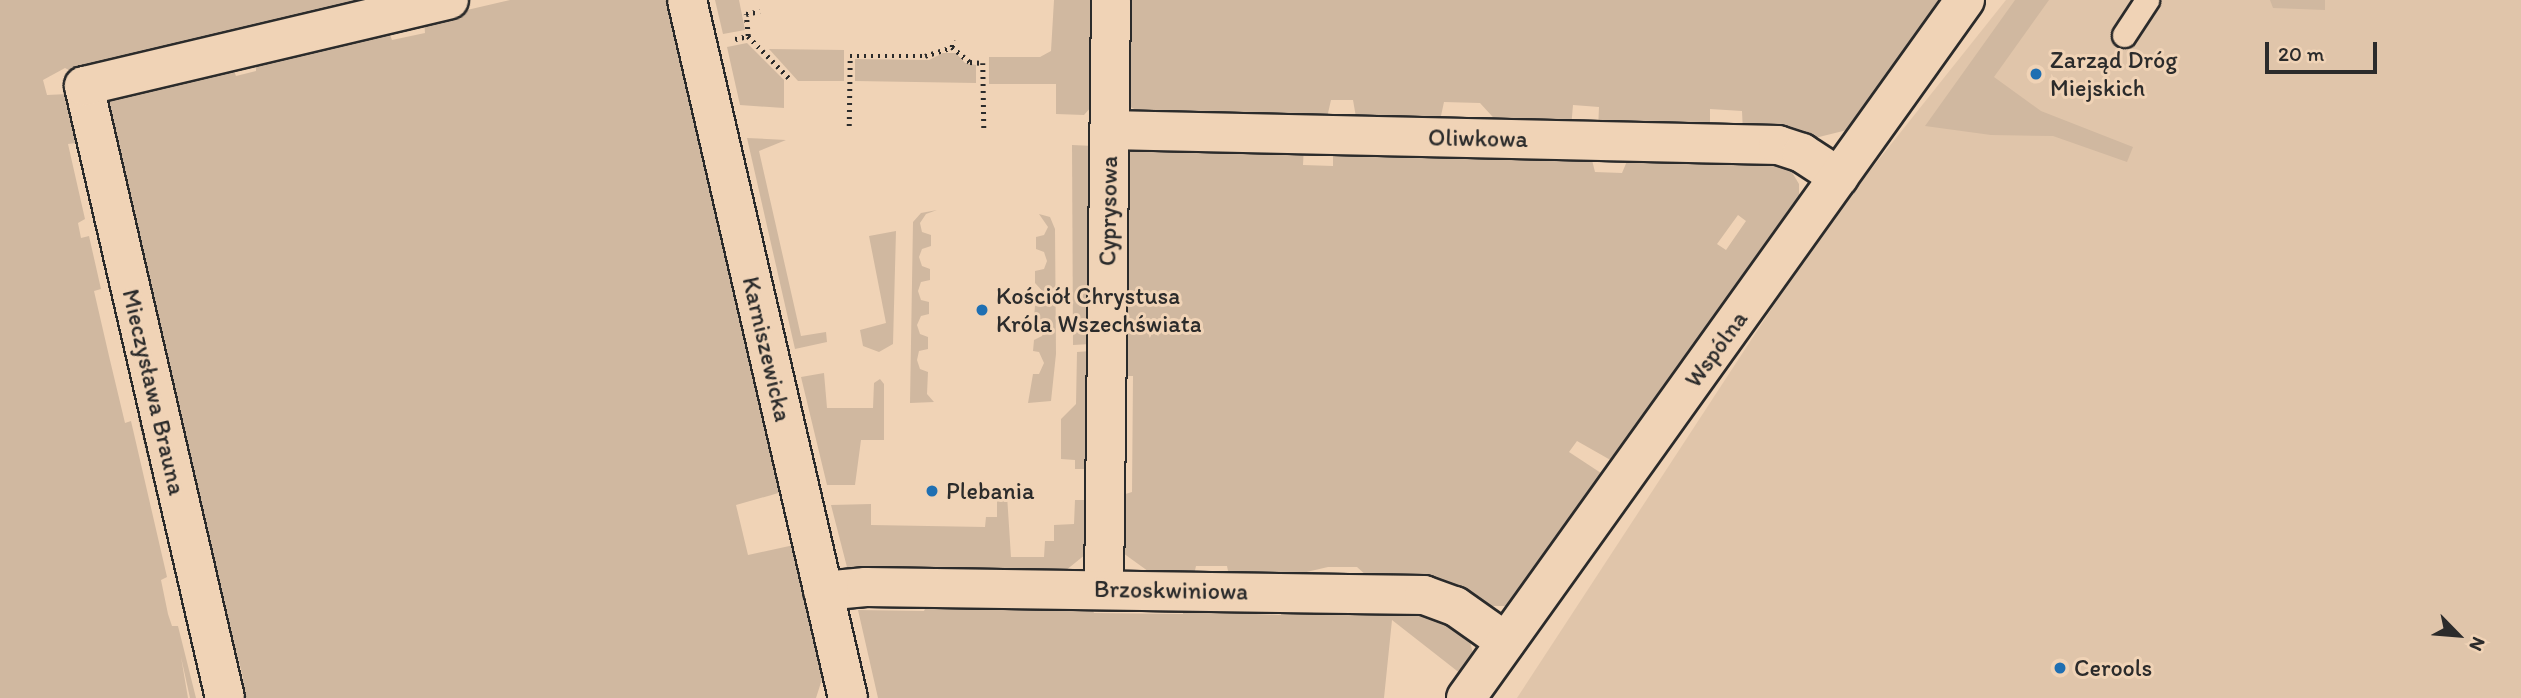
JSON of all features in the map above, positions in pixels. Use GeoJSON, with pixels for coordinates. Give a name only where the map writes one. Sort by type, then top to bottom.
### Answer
{"type":"FeatureCollection","features":[{"type":"Feature","properties":{"kind":"street","name":"Mieczysława Brauna"},"geometry":{"type":"LineString","coordinates":[[225,698],[84,86],[449,0]]}},
{"type":"Feature","properties":{"kind":"street","name":"Karniszewicka"},"geometry":{"type":"LineString","coordinates":[[687,0],[848,698]]}},
{"type":"Feature","properties":{"kind":"street","name":"Cyprysowa"},"geometry":{"type":"LineString","coordinates":[[1104,589],[1111,0]]}},
{"type":"Feature","properties":{"kind":"street","name":"Wspólna"},"geometry":{"type":"LineString","coordinates":[[1466,698],[1965,0]]}},
{"type":"Feature","properties":{"kind":"street","name":"Oliwkowa"},"geometry":{"type":"LineString","coordinates":[[1110,130],[1777,145],[1802,153],[1839,177]]}},
{"type":"Feature","properties":{"kind":"street","name":"Brzoskwiniowa"},"geometry":{"type":"LineString","coordinates":[[823,591],[866,587],[1424,595],[1455,606],[1506,642]]}},
{"type":"Feature","properties":{"kind":"lane"},"geometry":{"type":"LineString","coordinates":[[2124,35],[2147,0]]}},
{"type":"Feature","properties":{"kind":"path"},"geometry":{"type":"LineString","coordinates":[[760,11],[746,14],[748,36],[791,80]]}},
{"type":"Feature","properties":{"kind":"path"},"geometry":{"type":"LineString","coordinates":[[729,40],[748,36]]}},
{"type":"Feature","properties":{"kind":"path"},"geometry":{"type":"LineString","coordinates":[[952,47],[953,40]]}},
{"type":"Feature","properties":{"kind":"path"},"geometry":{"type":"LineString","coordinates":[[849,126],[850,56],[925,56],[952,47]]}},
{"type":"Feature","properties":{"kind":"path"},"geometry":{"type":"LineString","coordinates":[[952,47],[970,62],[983,63],[984,129]]}},
{"type":"Feature","properties":{"kind":"shaded area"},"geometry":{"type":"Polygon","coordinates":[[[0,0],[387,0],[129,62],[71,71],[65,68],[43,80],[47,95],[68,94],[98,215],[93,217],[76,143],[68,144],[85,219],[78,223],[81,238],[89,236],[101,289],[94,291],[125,423],[131,421],[167,577],[161,580],[168,614],[172,626],[178,626],[196,698],[190,698],[181,657],[188,698],[0,698],[0,0]]]}},
{"type":"Feature","properties":{"kind":"shaded area"},"geometry":{"type":"Polygon","coordinates":[[[510,0],[667,0],[782,492],[736,505],[748,555],[794,545],[824,673],[816,698],[241,698],[237,680],[243,678],[238,658],[232,660],[214,586],[220,584],[205,517],[200,518],[106,104],[110,97],[232,65],[236,76],[256,71],[256,65],[388,29],[392,40],[425,33],[424,20],[510,0]]]}},
{"type":"Feature","properties":{"kind":"shaded area"},"geometry":{"type":"Polygon","coordinates":[[[715,0],[739,0],[745,30],[723,34],[715,0]]]}},
{"type":"Feature","properties":{"kind":"shaded area"},"geometry":{"type":"Polygon","coordinates":[[[1054,0],[1094,0],[1092,106],[1084,115],[1056,114],[1056,84],[989,84],[989,57],[1040,57],[1051,51],[1054,0]]]}},
{"type":"Feature","properties":{"kind":"shaded area"},"geometry":{"type":"Polygon","coordinates":[[[1122,0],[1942,0],[1851,129],[1815,138],[1743,133],[1742,111],[1710,109],[1710,132],[1598,130],[1599,107],[1573,105],[1571,128],[1502,127],[1480,103],[1444,102],[1439,125],[1357,123],[1353,100],[1331,100],[1326,122],[1147,116],[1127,105],[1122,0]]]}},
{"type":"Feature","properties":{"kind":"shaded area"},"geometry":{"type":"Polygon","coordinates":[[[2006,0],[2521,0],[2521,698],[1517,698],[1825,227],[2006,0]]]}},
{"type":"Feature","properties":{"kind":"shaded area"},"geometry":{"type":"Polygon","coordinates":[[[2015,0],[2049,0],[1994,77],[2041,111],[2133,147],[2127,162],[2053,136],[1991,135],[1925,126],[2015,0]]]}},
{"type":"Feature","properties":{"kind":"shaded area"},"geometry":{"type":"Polygon","coordinates":[[[2270,0],[2325,0],[2325,10],[2273,8],[2270,0]]]}},
{"type":"Feature","properties":{"kind":"shaded area"},"geometry":{"type":"Polygon","coordinates":[[[747,43],[784,80],[784,108],[740,105],[727,47],[747,43]]]}},
{"type":"Feature","properties":{"kind":"shaded area"},"geometry":{"type":"Polygon","coordinates":[[[769,49],[844,50],[844,81],[798,81],[769,49]]]}},
{"type":"Feature","properties":{"kind":"shaded area"},"geometry":{"type":"Polygon","coordinates":[[[943,53],[956,53],[965,63],[976,65],[976,83],[855,81],[855,59],[929,60],[943,53]]]}},
{"type":"Feature","properties":{"kind":"shaded area"},"geometry":{"type":"Polygon","coordinates":[[[747,138],[786,140],[759,151],[801,336],[826,332],[827,342],[795,349],[747,138]]]}},
{"type":"Feature","properties":{"kind":"shaded area"},"geometry":{"type":"Polygon","coordinates":[[[1072,145],[1094,146],[1091,344],[1073,345],[1072,145]]]}},
{"type":"Feature","properties":{"kind":"shaded area"},"geometry":{"type":"Polygon","coordinates":[[[1304,145],[1303,165],[1333,166],[1333,148],[1590,152],[1595,172],[1622,173],[1630,154],[1756,156],[1790,169],[1799,184],[1799,201],[1614,462],[1577,441],[1569,452],[1604,475],[1515,599],[1505,606],[1484,606],[1368,577],[1357,567],[1328,567],[1285,577],[1229,576],[1227,566],[1196,566],[1194,575],[1152,574],[1123,553],[1119,496],[1132,492],[1133,376],[1120,376],[1128,154],[1133,149],[1304,145]],[[1738,215],[1717,244],[1726,250],[1746,221],[1738,215]]]}},
{"type":"Feature","properties":{"kind":"shaded area"},"geometry":{"type":"Polygon","coordinates":[[[937,210],[926,214],[920,223],[922,232],[931,235],[931,246],[922,249],[919,257],[922,266],[930,269],[930,280],[921,282],[918,291],[921,300],[929,302],[929,314],[921,316],[917,325],[920,334],[928,337],[928,349],[919,351],[917,360],[920,369],[928,372],[927,394],[934,402],[910,403],[913,222],[921,213],[937,210]]]}},
{"type":"Feature","properties":{"kind":"shaded area"},"geometry":{"type":"Polygon","coordinates":[[[1039,214],[1050,217],[1055,229],[1056,354],[1051,401],[1028,403],[1033,374],[1039,374],[1044,363],[1039,352],[1033,351],[1034,340],[1042,336],[1045,329],[1042,320],[1034,317],[1035,306],[1046,295],[1035,283],[1035,271],[1044,269],[1047,261],[1044,252],[1036,249],[1036,237],[1044,235],[1048,227],[1039,214]]]}},
{"type":"Feature","properties":{"kind":"shaded area"},"geometry":{"type":"Polygon","coordinates":[[[896,231],[893,344],[879,352],[863,346],[860,330],[886,323],[869,236],[896,231]]]}},
{"type":"Feature","properties":{"kind":"shaded area"},"geometry":{"type":"Polygon","coordinates":[[[1091,351],[1091,469],[1075,469],[1075,460],[1061,459],[1061,419],[1076,404],[1077,352],[1091,351]]]}},
{"type":"Feature","properties":{"kind":"shaded area"},"geometry":{"type":"Polygon","coordinates":[[[824,373],[827,408],[873,408],[874,383],[880,379],[884,384],[884,440],[861,440],[855,485],[827,485],[801,377],[824,373]]]}},
{"type":"Feature","properties":{"kind":"shaded area"},"geometry":{"type":"Polygon","coordinates":[[[146,418],[190,608],[184,610],[138,419],[146,418]]]}},
{"type":"Feature","properties":{"kind":"shaded area"},"geometry":{"type":"Polygon","coordinates":[[[997,494],[1007,495],[1011,557],[1044,557],[1045,541],[1054,541],[1054,525],[1074,524],[1075,500],[1090,500],[1086,554],[1065,571],[848,571],[831,505],[871,504],[871,525],[985,527],[986,517],[997,517],[997,494]]]}},
{"type":"Feature","properties":{"kind":"shaded area"},"geometry":{"type":"Polygon","coordinates":[[[928,602],[1091,605],[1094,613],[1183,614],[1183,605],[1256,606],[1256,614],[1281,615],[1282,606],[1427,610],[1469,637],[1473,654],[1461,674],[1392,620],[1384,698],[878,698],[858,610],[924,611],[928,602]]]}},
{"type":"Feature","properties":{"kind":"place","name":"Zarząd Dróg Miejskich"},"geometry":{"type":"Point","coordinates":[2036,74]}},
{"type":"Feature","properties":{"kind":"place","name":"Kościół Chrystusa Króla Wszechświata"},"geometry":{"type":"Point","coordinates":[982,310]}},
{"type":"Feature","properties":{"kind":"place","name":"Plebania"},"geometry":{"type":"Point","coordinates":[932,491]}},
{"type":"Feature","properties":{"kind":"place","name":"Cerools"},"geometry":{"type":"Point","coordinates":[2060,668]}}]}
